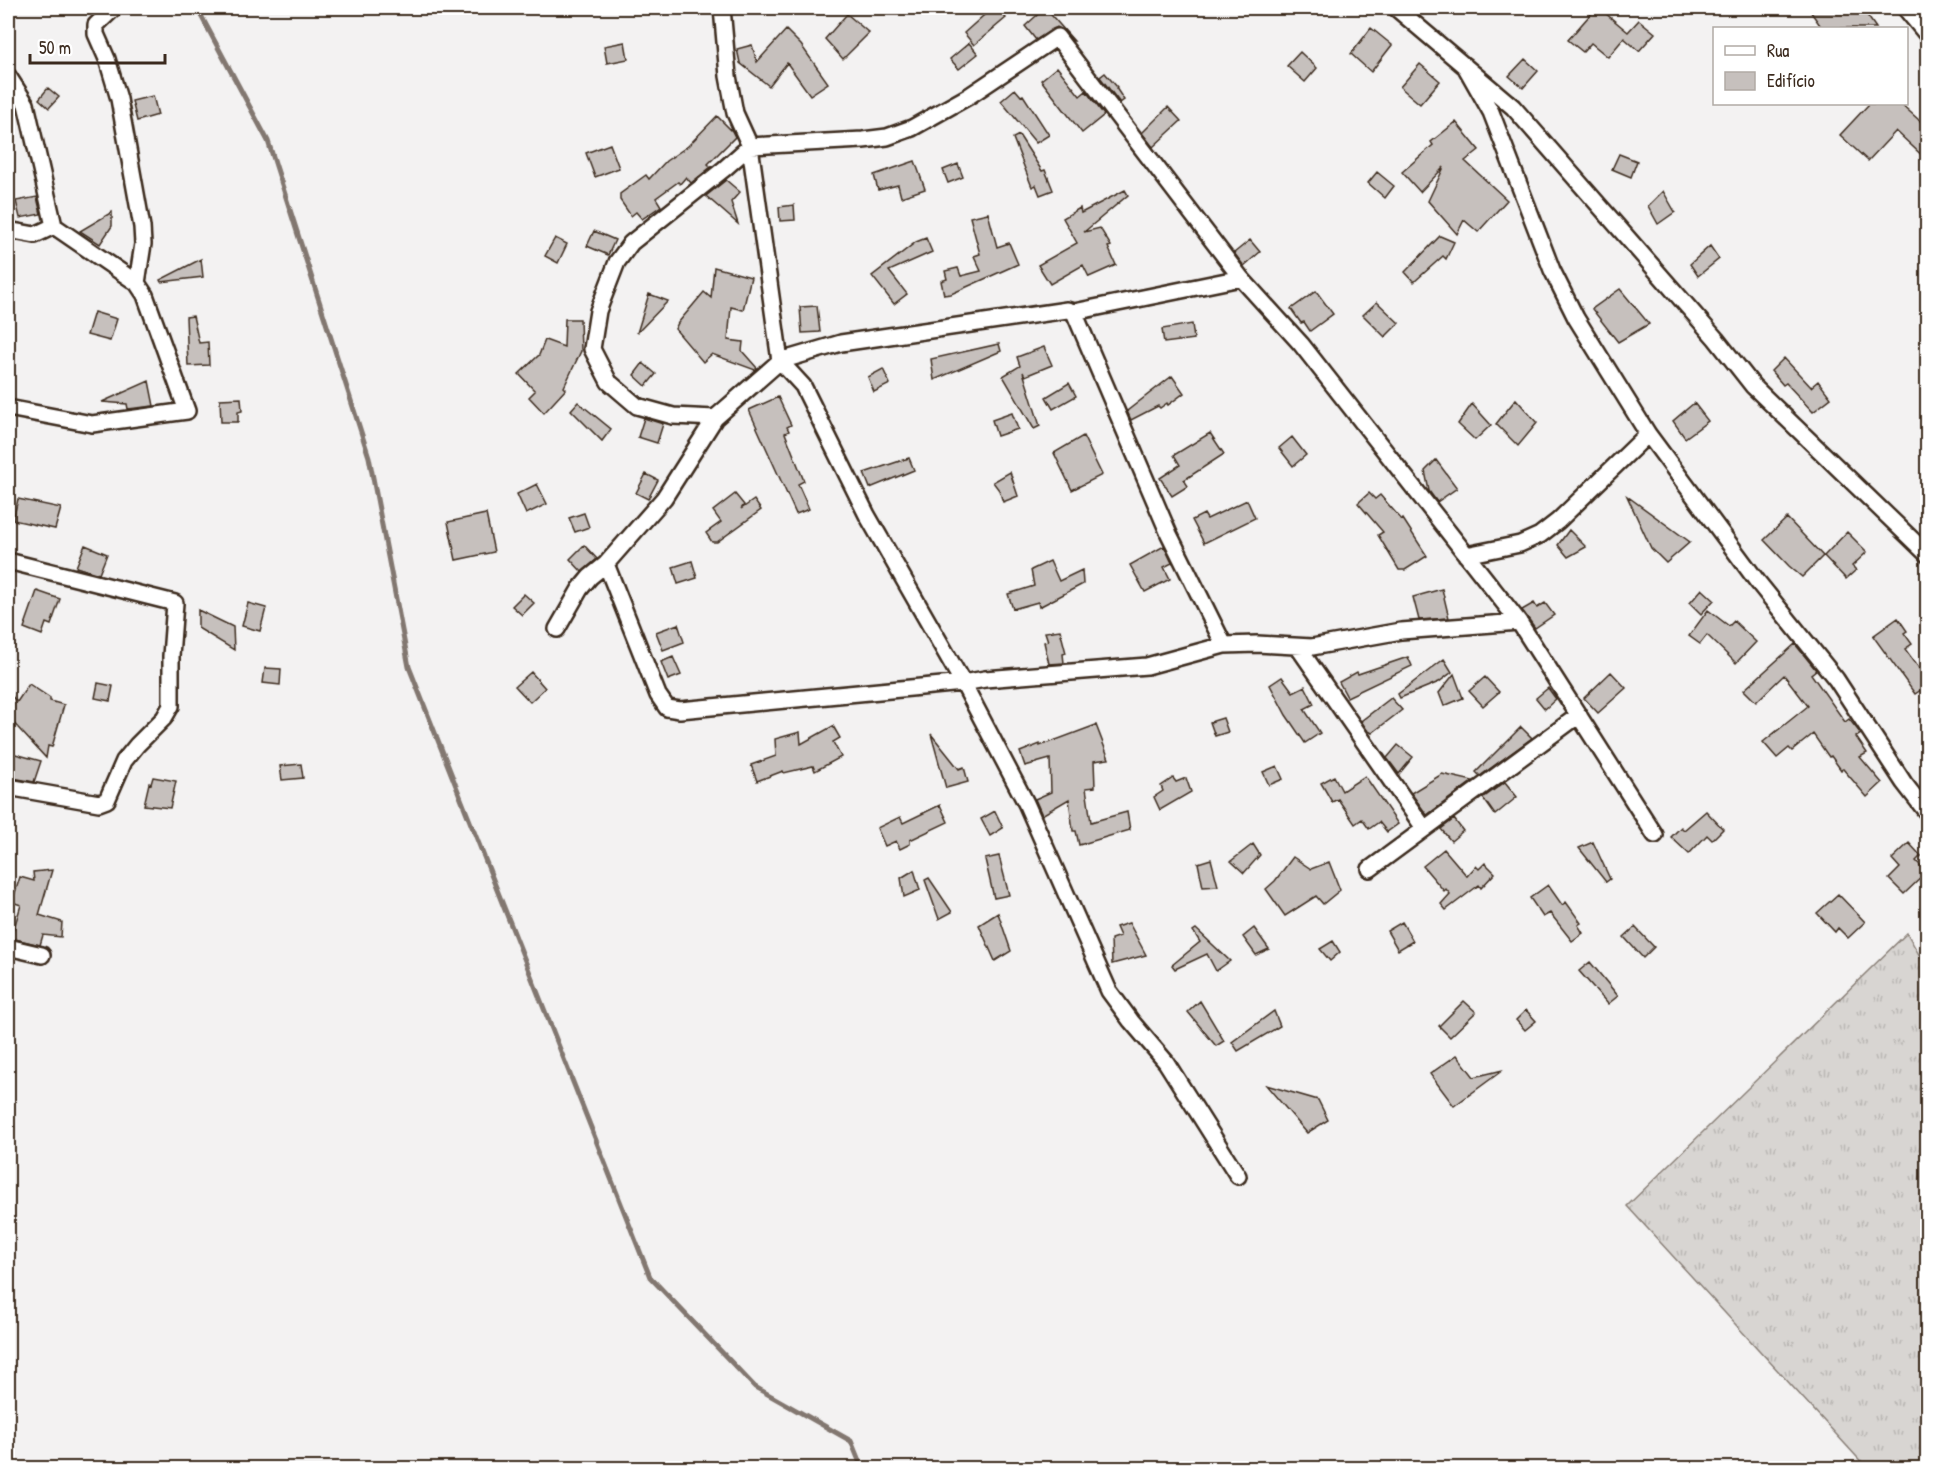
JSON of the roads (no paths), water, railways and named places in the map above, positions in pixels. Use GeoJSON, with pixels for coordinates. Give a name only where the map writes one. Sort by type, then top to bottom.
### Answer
{"type":"FeatureCollection","features":[{"type":"Feature","properties":{"kind":"street"},"geometry":{"type":"LineString","coordinates":[[114,8],[96,25],[96,34],[119,99],[142,227],[137,283]]}},
{"type":"Feature","properties":{"kind":"street"},"geometry":{"type":"LineString","coordinates":[[722,8],[728,76],[735,113],[750,146],[780,361],[803,386],[867,515],[963,683],[1026,803],[1109,992],[1166,1062],[1238,1176]]}},
{"type":"Feature","properties":{"kind":"street"},"geometry":{"type":"LineString","coordinates":[[1396,8],[1513,108],[1716,339],[1753,386],[1891,522],[1928,555]]}},
{"type":"Feature","properties":{"kind":"street"},"geometry":{"type":"LineString","coordinates":[[1905,8],[1928,36]]}},
{"type":"Feature","properties":{"kind":"street"},"geometry":{"type":"LineString","coordinates":[[715,418],[673,416],[636,406],[609,382],[592,349],[598,311],[617,262],[631,243],[750,146],[887,137],[912,128],[969,96],[1057,37],[1241,278],[1301,344],[1519,622],[1655,835]]}},
{"type":"Feature","properties":{"kind":"street"},"geometry":{"type":"LineString","coordinates":[[1465,66],[1491,112],[1552,270],[1575,318],[1648,434],[1757,581],[1836,679],[1904,783],[1928,814]]}},
{"type":"Feature","properties":{"kind":"street"},"geometry":{"type":"LineString","coordinates":[[8,76],[26,104],[54,226],[137,283],[145,295],[187,411],[92,424],[8,408]]}},
{"type":"Feature","properties":{"kind":"street"},"geometry":{"type":"LineString","coordinates":[[8,230],[35,235],[54,226]]}},
{"type":"Feature","properties":{"kind":"street"},"geometry":{"type":"LineString","coordinates":[[557,629],[580,589],[606,564],[664,498],[715,418],[780,361],[841,344],[1067,310],[1074,312],[1241,278]]}},
{"type":"Feature","properties":{"kind":"street"},"geometry":{"type":"LineString","coordinates":[[1074,312],[1169,534],[1224,645]]}},
{"type":"Feature","properties":{"kind":"street"},"geometry":{"type":"LineString","coordinates":[[1466,555],[1520,543],[1540,535],[1558,521],[1648,434]]}},
{"type":"Feature","properties":{"kind":"street"},"geometry":{"type":"LineString","coordinates":[[8,561],[175,603],[171,656],[171,706],[164,718],[124,761],[107,800],[99,803],[8,787]]}},
{"type":"Feature","properties":{"kind":"street"},"geometry":{"type":"LineString","coordinates":[[606,564],[658,695],[667,708],[680,710],[986,679],[1147,666],[1224,645],[1327,646],[1401,631],[1519,622]]}},
{"type":"Feature","properties":{"kind":"street"},"geometry":{"type":"LineString","coordinates":[[1298,647],[1424,828]]}},
{"type":"Feature","properties":{"kind":"street"},"geometry":{"type":"LineString","coordinates":[[1370,869],[1579,715]]}},
{"type":"Feature","properties":{"kind":"street"},"geometry":{"type":"LineString","coordinates":[[8,947],[42,955]]}},
{"type":"Feature","properties":{"kind":"waterway"},"geometry":{"type":"LineString","coordinates":[[197,8],[268,141],[369,457],[409,667],[650,1277],[755,1387],[851,1441],[862,1468]]}}]}
